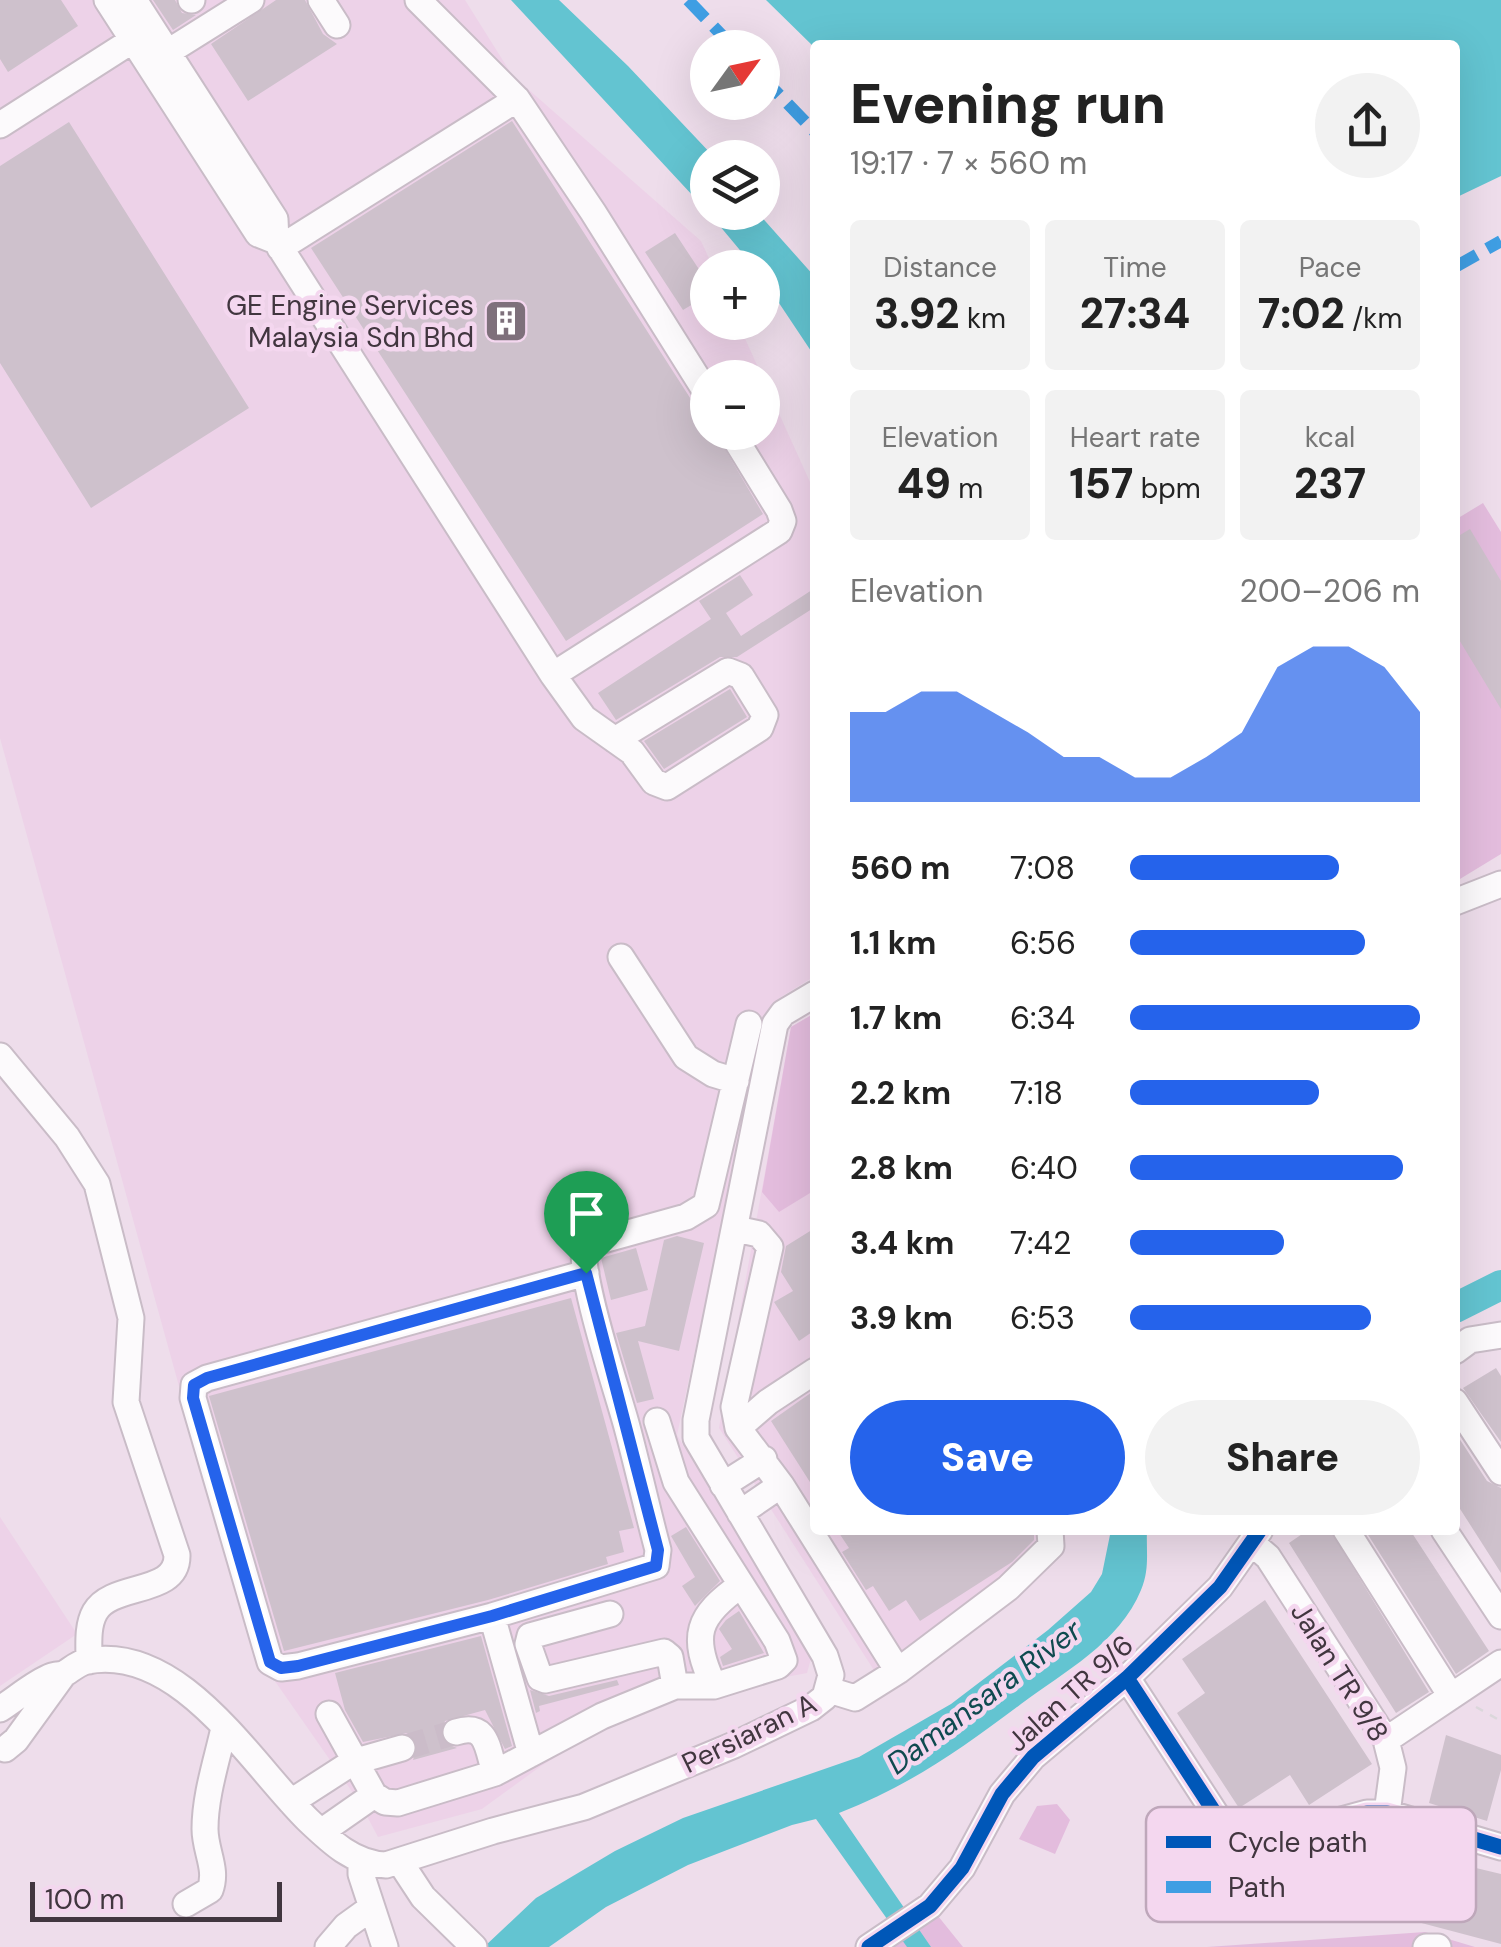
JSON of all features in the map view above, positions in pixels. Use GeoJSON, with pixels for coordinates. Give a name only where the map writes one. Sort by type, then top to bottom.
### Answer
{"type":"FeatureCollection","features":[{"type":"Feature","properties":{"kind":"street"},"geometry":{"type":"LineString","coordinates":[[107,0],[258,234],[278,245]]}},
{"type":"Feature","properties":{"kind":"street"},"geometry":{"type":"LineString","coordinates":[[134,0],[274,219],[278,245],[553,676],[584,718],[615,740],[632,752],[654,782],[666,787],[760,728],[765,716],[741,676],[728,671],[615,740]]}},
{"type":"Feature","properties":{"kind":"street"},"geometry":{"type":"LineString","coordinates":[[168,52],[251,0]]}},
{"type":"Feature","properties":{"kind":"street"},"geometry":{"type":"LineString","coordinates":[[320,0],[337,25]]}},
{"type":"Feature","properties":{"kind":"street"},"geometry":{"type":"LineString","coordinates":[[418,0],[517,99],[690,366]]}},
{"type":"Feature","properties":{"kind":"street"},"geometry":{"type":"LineString","coordinates":[[0,125],[132,40]]}},
{"type":"Feature","properties":{"kind":"street"},"geometry":{"type":"LineString","coordinates":[[278,245],[517,99]]}},
{"type":"Feature","properties":{"kind":"street"},"geometry":{"type":"LineString","coordinates":[[553,676],[778,530],[783,522],[779,510],[742,450]]}},
{"type":"Feature","properties":{"kind":"street"},"geometry":{"type":"LineString","coordinates":[[1460,900],[1501,884]]}},
{"type":"Feature","properties":{"kind":"street"},"geometry":{"type":"LineString","coordinates":[[621,957],[686,1057],[712,1074],[736,1080]]}},
{"type":"Feature","properties":{"kind":"street","name":"Persiaran A"},"geometry":{"type":"LineString","coordinates":[[361,1861],[386,1865],[400,1862],[493,1830],[584,1807],[734,1745],[812,1708],[826,1697],[831,1675],[825,1656],[696,1438],[696,1420],[775,1024],[783,1013],[810,997]]}},
{"type":"Feature","properties":{"kind":"street"},"geometry":{"type":"LineString","coordinates":[[586,1273],[207,1378],[194,1385],[193,1398],[270,1662],[281,1668],[298,1666],[492,1616],[656,1566],[658,1559],[582,1257],[585,1245],[686,1218],[706,1205],[749,1024]]}},
{"type":"Feature","properties":{"kind":"street"},"geometry":{"type":"LineString","coordinates":[[0,1056],[67,1137],[97,1184],[132,1318],[126,1402],[177,1555],[170,1575],[114,1596],[95,1612],[89,1637],[90,1661]]}},
{"type":"Feature","properties":{"kind":"street"},"geometry":{"type":"LineString","coordinates":[[736,1229],[759,1234],[770,1246],[734,1407],[738,1428],[810,1519]]}},
{"type":"Feature","properties":{"kind":"street"},"geometry":{"type":"LineString","coordinates":[[1460,1347],[1470,1340],[1501,1335]]}},
{"type":"Feature","properties":{"kind":"street"},"geometry":{"type":"LineString","coordinates":[[714,1338],[748,1344]]}},
{"type":"Feature","properties":{"kind":"street"},"geometry":{"type":"LineString","coordinates":[[738,1428],[810,1374]]}},
{"type":"Feature","properties":{"kind":"street"},"geometry":{"type":"LineString","coordinates":[[1460,1410],[1501,1472]]}},
{"type":"Feature","properties":{"kind":"street"},"geometry":{"type":"LineString","coordinates":[[329,1714],[374,1794],[385,1802],[398,1803],[495,1772],[602,1716],[674,1686],[714,1686],[778,1666],[784,1660],[778,1641],[676,1482],[656,1421]]}},
{"type":"Feature","properties":{"kind":"street"},"geometry":{"type":"LineString","coordinates":[[723,1485],[764,1459]]}},
{"type":"Feature","properties":{"kind":"street"},"geometry":{"type":"LineString","coordinates":[[740,1512],[781,1485]]}},
{"type":"Feature","properties":{"kind":"street"},"geometry":{"type":"LineString","coordinates":[[823,1535],[834,1548],[893,1661]]}},
{"type":"Feature","properties":{"kind":"street"},"geometry":{"type":"LineString","coordinates":[[829,1690],[854,1698],[893,1661],[1008,1588],[1046,1553],[1051,1546],[1050,1535]]}},
{"type":"Feature","properties":{"kind":"street"},"geometry":{"type":"LineString","coordinates":[[1349,1535],[1451,1696]]}},
{"type":"Feature","properties":{"kind":"street"},"geometry":{"type":"LineString","coordinates":[[1447,1535],[1501,1616]]}},
{"type":"Feature","properties":{"kind":"street","name":"Jalan TR 9/6"},"geometry":{"type":"LineString","coordinates":[[879,1941],[930,1906],[962,1868],[1002,1794],[1032,1758],[1127,1678],[1220,1587],[1256,1537]]}},
{"type":"Feature","properties":{"kind":"street","name":"Jalan TR 9/8"},"geometry":{"type":"LineString","coordinates":[[1256,1537],[1386,1740],[1394,1768],[1389,1807]]}},
{"type":"Feature","properties":{"kind":"street"},"geometry":{"type":"LineString","coordinates":[[714,1686],[701,1660],[703,1627],[711,1606],[741,1585]]}},
{"type":"Feature","properties":{"kind":"street"},"geometry":{"type":"LineString","coordinates":[[610,1614],[530,1636],[528,1644],[540,1678],[664,1652],[670,1656],[674,1686]]}},
{"type":"Feature","properties":{"kind":"street"},"geometry":{"type":"LineString","coordinates":[[492,1616],[531,1754]]}},
{"type":"Feature","properties":{"kind":"street"},"geometry":{"type":"LineString","coordinates":[[0,1709],[51,1676],[63,1675],[90,1661],[133,1662],[154,1669],[190,1694],[290,1802],[321,1832],[361,1861],[371,1908],[385,1947]]}},
{"type":"Feature","properties":{"kind":"street"},"geometry":{"type":"LineString","coordinates":[[1386,1740],[1501,1663]]}},
{"type":"Feature","properties":{"kind":"street"},"geometry":{"type":"LineString","coordinates":[[2,1749],[16,1740],[63,1675]]}},
{"type":"Feature","properties":{"kind":"street"},"geometry":{"type":"LineString","coordinates":[[1127,1678],[1211,1807]]}},
{"type":"Feature","properties":{"kind":"street"},"geometry":{"type":"LineString","coordinates":[[186,1904],[210,1890],[213,1882],[205,1830],[224,1728]]}},
{"type":"Feature","properties":{"kind":"street"},"geometry":{"type":"LineString","coordinates":[[456,1732],[469,1728],[478,1731],[495,1772]]}},
{"type":"Feature","properties":{"kind":"street"},"geometry":{"type":"LineString","coordinates":[[290,1802],[353,1762],[402,1748]]}},
{"type":"Feature","properties":{"kind":"street"},"geometry":{"type":"LineString","coordinates":[[321,1832],[374,1794]]}},
{"type":"Feature","properties":{"kind":"street"},"geometry":{"type":"LineString","coordinates":[[1476,1839],[1501,1846]]}},
{"type":"Feature","properties":{"kind":"street"},"geometry":{"type":"LineString","coordinates":[[400,1862],[423,1897],[473,1946]]}},
{"type":"Feature","properties":{"kind":"street"},"geometry":{"type":"LineString","coordinates":[[328,1947],[346,1926],[371,1908]]}},
{"type":"Feature","properties":{"kind":"street"},"geometry":{"type":"LineString","coordinates":[[1426,1947],[1438,1947]]}},
{"type":"Feature","properties":{"kind":"path"},"geometry":{"type":"LineString","coordinates":[[1451,1696],[1501,1721]]}},
{"type":"Feature","properties":{"kind":"shaded area"},"geometry":{"type":"Polygon","coordinates":[[[0,0],[465,0],[512,75],[701,241],[705,250],[690,250],[690,340],[746,340],[755,360],[690,360],[690,450],[780,450],[780,416],[810,482],[810,979],[781,997],[767,1012],[677,1435],[812,1655],[807,1673],[681,1697],[610,1724],[541,1766],[482,1809],[378,1837],[360,1803],[263,1664],[182,1397],[0,738],[0,0]]]}},
{"type":"Feature","properties":{"kind":"shaded area"},"geometry":{"type":"Polygon","coordinates":[[[1483,503],[1501,532],[1501,854],[1460,879],[1460,517],[1483,503]]]}},
{"type":"Feature","properties":{"kind":"shaded area"},"geometry":{"type":"Polygon","coordinates":[[[810,1016],[810,1535],[1045,1535],[1048,1546],[877,1675],[719,1428],[791,1027],[810,1016]]]}},
{"type":"Feature","properties":{"kind":"shaded area"},"geometry":{"type":"Polygon","coordinates":[[[810,1016],[810,1193],[779,1212],[762,1192],[791,1027],[810,1016]]]}},
{"type":"Feature","properties":{"kind":"shaded area"},"geometry":{"type":"Polygon","coordinates":[[[0,1517],[77,1634],[0,1686],[0,1517]]]}},
{"type":"Feature","properties":{"kind":"shaded area"},"geometry":{"type":"Polygon","coordinates":[[[1057,1804],[1070,1820],[1055,1854],[1019,1839],[1037,1806],[1057,1804]]]}},
{"type":"Feature","properties":{"kind":"shaded area"},"geometry":{"type":"Polygon","coordinates":[[[938,1916],[963,1947],[889,1947],[938,1916]]]}},
{"type":"Feature","properties":{"kind":"shaded area"},"geometry":{"type":"Polygon","coordinates":[[[1425,1932],[1475,1947],[1207,1947],[1425,1932]]]}},
{"type":"Feature","properties":{"kind":"water"},"geometry":{"type":"Polygon","coordinates":[[[511,0],[559,0],[698,140],[690,140],[690,193],[511,0]]]}},
{"type":"Feature","properties":{"kind":"water"},"geometry":{"type":"Polygon","coordinates":[[[766,0],[1501,0],[1501,176],[1460,196],[1460,40],[810,40],[810,43],[766,0]]]}},
{"type":"Feature","properties":{"kind":"water"},"geometry":{"type":"Polygon","coordinates":[[[723,230],[773,230],[810,271],[810,350],[780,304],[780,250],[740,250],[723,230]]]}},
{"type":"Feature","properties":{"kind":"water","name":"Damansara River"},"geometry":{"type":"Polygon","coordinates":[[[1110,1535],[1147,1535],[1144,1582],[1132,1609],[1105,1640],[1072,1668],[934,1765],[839,1813],[931,1947],[907,1947],[816,1819],[688,1865],[606,1907],[549,1947],[484,1947],[536,1898],[615,1851],[683,1818],[859,1757],[951,1704],[1048,1630],[1091,1592],[1102,1574],[1110,1535]]]}},
{"type":"Feature","properties":{"kind":"building"},"geometry":{"type":"Polygon","coordinates":[[[0,0],[61,0],[78,26],[8,72],[0,59],[0,0]]]}},
{"type":"Feature","properties":{"kind":"building"},"geometry":{"type":"Polygon","coordinates":[[[153,0],[175,0],[182,13],[196,15],[173,30],[153,0]]]}},
{"type":"Feature","properties":{"kind":"building"},"geometry":{"type":"Polygon","coordinates":[[[276,0],[305,0],[323,34],[337,44],[248,101],[211,44],[276,0]]]}},
{"type":"Feature","properties":{"kind":"building","name":"GE Engine Services Malaysia Sdn Bhd"},"geometry":{"type":"Polygon","coordinates":[[[512,121],[690,398],[690,450],[726,450],[763,514],[566,641],[311,248],[512,121]]]}},
{"type":"Feature","properties":{"kind":"building"},"geometry":{"type":"Polygon","coordinates":[[[69,122],[249,408],[91,508],[0,363],[0,166],[69,122]]]}},
{"type":"Feature","properties":{"kind":"building"},"geometry":{"type":"Polygon","coordinates":[[[675,233],[690,256],[690,306],[683,310],[645,252],[675,233]]]}},
{"type":"Feature","properties":{"kind":"building"},"geometry":{"type":"Polygon","coordinates":[[[1470,529],[1501,581],[1501,709],[1460,641],[1460,535],[1470,529]]]}},
{"type":"Feature","properties":{"kind":"building"},"geometry":{"type":"Polygon","coordinates":[[[740,575],[753,595],[726,613],[741,636],[810,591],[810,610],[737,657],[720,657],[616,720],[598,693],[711,619],[699,601],[740,575]]]}},
{"type":"Feature","properties":{"kind":"building"},"geometry":{"type":"Polygon","coordinates":[[[730,689],[747,717],[664,769],[644,741],[730,689]]]}},
{"type":"Feature","properties":{"kind":"building"},"geometry":{"type":"Polygon","coordinates":[[[810,1231],[810,1333],[799,1341],[774,1302],[793,1291],[781,1272],[786,1246],[810,1231]]]}},
{"type":"Feature","properties":{"kind":"building"},"geometry":{"type":"Polygon","coordinates":[[[677,1236],[704,1243],[679,1351],[638,1341],[654,1399],[637,1403],[616,1333],[645,1326],[664,1240],[677,1236]]]}},
{"type":"Feature","properties":{"kind":"building"},"geometry":{"type":"Polygon","coordinates":[[[636,1248],[648,1290],[611,1300],[601,1258],[636,1248]]]}},
{"type":"Feature","properties":{"kind":"building"},"geometry":{"type":"Polygon","coordinates":[[[571,1298],[634,1528],[619,1531],[624,1552],[606,1557],[608,1564],[488,1600],[284,1651],[209,1396],[571,1298]]]}},
{"type":"Feature","properties":{"kind":"building"},"geometry":{"type":"Polygon","coordinates":[[[1496,1368],[1501,1376],[1501,1442],[1463,1388],[1496,1368]]]}},
{"type":"Feature","properties":{"kind":"building"},"geometry":{"type":"Polygon","coordinates":[[[810,1394],[810,1482],[771,1421],[810,1394]]]}},
{"type":"Feature","properties":{"kind":"building"},"geometry":{"type":"Polygon","coordinates":[[[1460,1440],[1487,1481],[1501,1488],[1501,1573],[1460,1509],[1460,1440]]]}},
{"type":"Feature","properties":{"kind":"building"},"geometry":{"type":"Polygon","coordinates":[[[686,1527],[720,1581],[695,1606],[682,1586],[695,1577],[671,1536],[686,1527]]]}},
{"type":"Feature","properties":{"kind":"building"},"geometry":{"type":"Polygon","coordinates":[[[840,1535],[1034,1535],[1034,1540],[1012,1562],[920,1621],[906,1600],[889,1611],[873,1586],[866,1590],[842,1552],[849,1548],[840,1535]]]}},
{"type":"Feature","properties":{"kind":"building"},"geometry":{"type":"Polygon","coordinates":[[[1301,1535],[1333,1535],[1429,1692],[1396,1713],[1289,1543],[1301,1535]]]}},
{"type":"Feature","properties":{"kind":"building"},"geometry":{"type":"Polygon","coordinates":[[[1368,1535],[1413,1535],[1489,1651],[1456,1674],[1368,1535]]]}},
{"type":"Feature","properties":{"kind":"building"},"geometry":{"type":"Polygon","coordinates":[[[1265,1600],[1372,1764],[1309,1805],[1290,1775],[1238,1807],[1177,1713],[1205,1693],[1182,1659],[1265,1600]]]}},
{"type":"Feature","properties":{"kind":"building"},"geometry":{"type":"Polygon","coordinates":[[[739,1611],[764,1653],[723,1666],[720,1657],[732,1649],[719,1629],[739,1611]]]}},
{"type":"Feature","properties":{"kind":"building"},"geometry":{"type":"Polygon","coordinates":[[[481,1636],[512,1746],[505,1749],[485,1710],[445,1721],[440,1736],[457,1748],[413,1760],[418,1744],[407,1733],[363,1742],[345,1710],[335,1673],[481,1636]]]}},
{"type":"Feature","properties":{"kind":"building"},"geometry":{"type":"Polygon","coordinates":[[[617,1680],[619,1685],[539,1706],[536,1713],[530,1690],[549,1696],[617,1680]]]}},
{"type":"Feature","properties":{"kind":"building"},"geometry":{"type":"Polygon","coordinates":[[[1446,1735],[1501,1755],[1501,1770],[1487,1821],[1476,1818],[1476,1807],[1429,1803],[1446,1735]]]}},
{"type":"Feature","properties":{"kind":"building"},"geometry":{"type":"Polygon","coordinates":[[[1476,1868],[1501,1874],[1501,1944],[1418,1922],[1476,1922],[1476,1868]]]}},
{"type":"Feature","properties":{"kind":"waterway"},"geometry":{"type":"LineString","coordinates":[[1460,1306],[1501,1285]]}},
{"type":"Feature","properties":{"kind":"tunnel"},"geometry":{"type":"LineString","coordinates":[[402,1748],[456,1732]]}},
{"type":"Feature","properties":{"kind":"marked path"},"geometry":{"type":"LineString","coordinates":[[688,0],[717,30]]}},
{"type":"Feature","properties":{"kind":"marked path"},"geometry":{"type":"LineString","coordinates":[[780,96],[810,127]]}},
{"type":"Feature","properties":{"kind":"marked path"},"geometry":{"type":"LineString","coordinates":[[1460,264],[1501,241]]}},
{"type":"Feature","properties":{"kind":"cycle path"},"geometry":{"type":"LineString","coordinates":[[869,1947],[930,1906],[962,1868],[1002,1794],[1033,1757],[1127,1678],[1220,1587],[1256,1535]]}},
{"type":"Feature","properties":{"kind":"cycle path"},"geometry":{"type":"LineString","coordinates":[[1127,1678],[1211,1807]]}},
{"type":"Feature","properties":{"kind":"cycle path"},"geometry":{"type":"LineString","coordinates":[[1476,1840],[1501,1847]]}},
{"type":"Feature","properties":{"kind":"place","name":"GE Engine Services Malaysia Sdn Bhd"},"geometry":{"type":"Point","coordinates":[506,321]}},
{"type":"Feature","properties":{"kind":"route"},"geometry":{"type":"LineString","coordinates":[[586,1273],[658,1550],[656,1566],[492,1616],[298,1666],[281,1668],[270,1662],[262,1646],[193,1398],[194,1385],[207,1378],[586,1273]]}}]}
